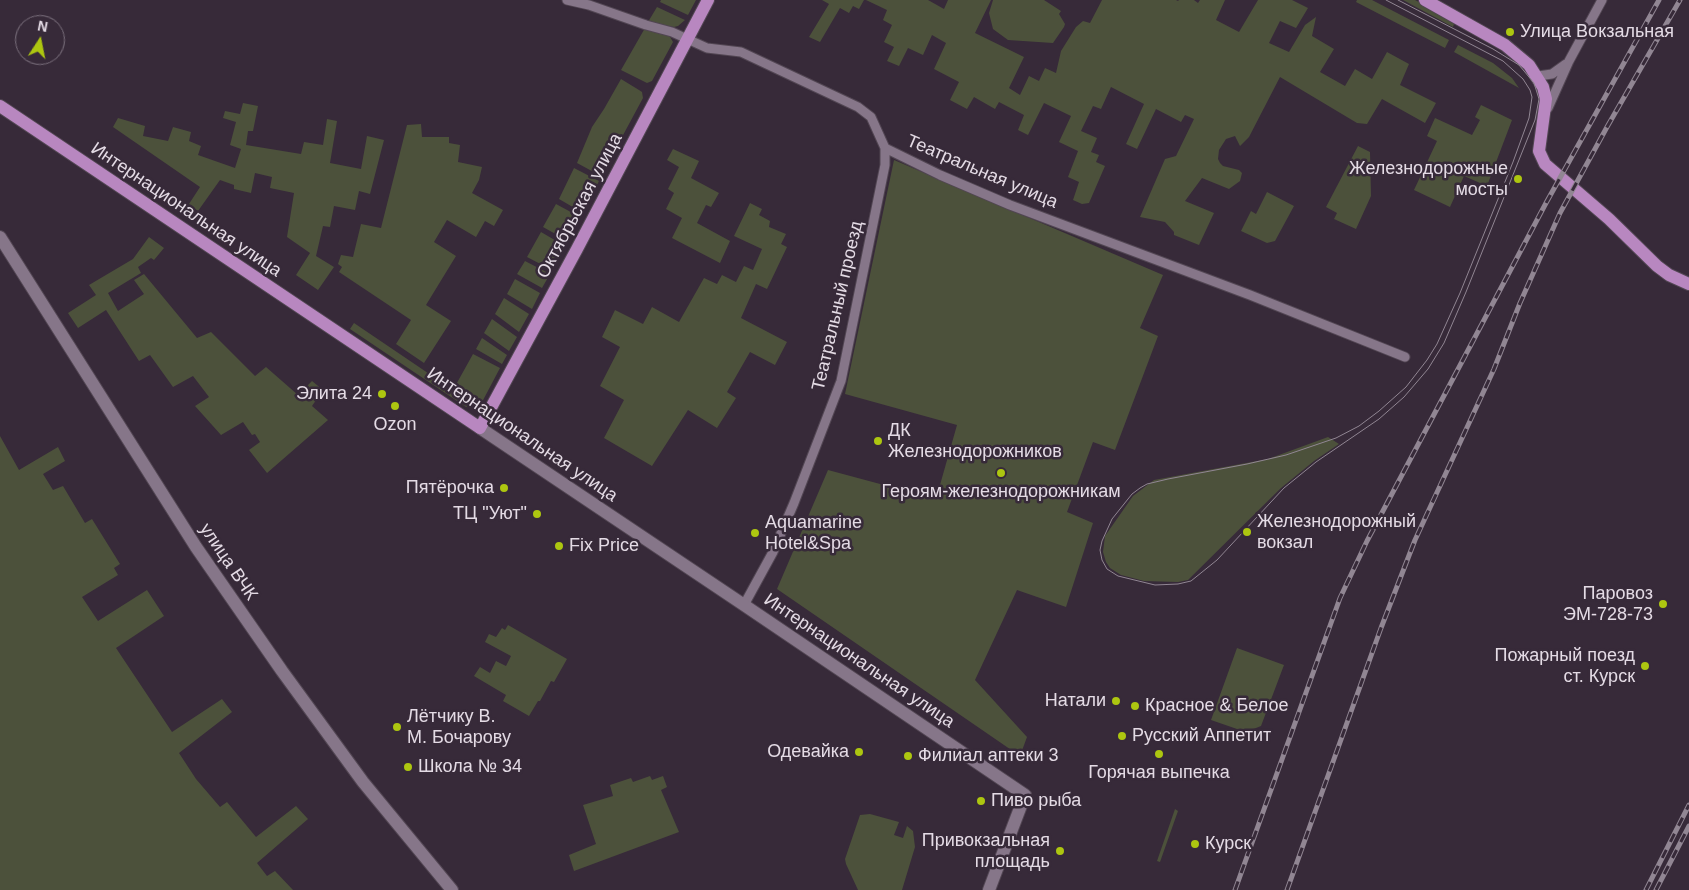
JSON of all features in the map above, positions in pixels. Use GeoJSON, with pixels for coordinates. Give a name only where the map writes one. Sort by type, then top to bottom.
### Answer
{"type":"FeatureCollection","features":[{"type":"Feature","properties":{"kind":"main road","name":"Октябрьская улица"},"geometry":{"type":"LineString","coordinates":[[480,428],[570,263],[708,0]]}},
{"type":"Feature","properties":{"kind":"main road"},"geometry":{"type":"LineString","coordinates":[[1425,0],[1505,45],[1529,65],[1538,76],[1546,99],[1540,155],[1549,168],[1609,219],[1657,266],[1669,275],[1689,284]]}},
{"type":"Feature","properties":{"kind":"main road","name":"Интернациональная улица"},"geometry":{"type":"LineString","coordinates":[[0,106],[1024,795],[989,890]]}},
{"type":"Feature","properties":{"kind":"main road","name":"улица ВЧК"},"geometry":{"type":"LineString","coordinates":[[0,237],[196,547],[282,671],[363,782],[452,890]]}},
{"type":"Feature","properties":{"kind":"street","name":"Театральная улица"},"geometry":{"type":"LineString","coordinates":[[567,0],[589,5],[672,32],[707,48],[741,52],[858,107],[871,117],[885,148],[940,175],[1010,205],[1250,295],[1405,357]]}},
{"type":"Feature","properties":{"kind":"street"},"geometry":{"type":"LineString","coordinates":[[1542,125],[1551,100],[1569,62],[1602,0]]}},
{"type":"Feature","properties":{"kind":"street"},"geometry":{"type":"LineString","coordinates":[[1538,76],[1559,70],[1569,62]]}},
{"type":"Feature","properties":{"kind":"street","name":"Театральный проезд"},"geometry":{"type":"LineString","coordinates":[[744,605],[773,552],[841,381],[885,165],[885,148]]}},
{"type":"Feature","properties":{"kind":"green space"},"geometry":{"type":"Polygon","coordinates":[[[661,0],[696,0],[688,15],[660,2],[661,0]]]}},
{"type":"Feature","properties":{"kind":"green space"},"geometry":{"type":"Polygon","coordinates":[[[822,0],[864,0],[859,9],[853,6],[849,13],[840,8],[820,42],[809,37],[829,4],[822,0]]]}},
{"type":"Feature","properties":{"kind":"green space"},"geometry":{"type":"Polygon","coordinates":[[[866,0],[928,0],[944,9],[948,0],[991,0],[975,33],[1024,57],[1009,88],[1020,95],[1029,76],[1039,81],[1045,68],[1056,73],[1061,51],[1076,27],[1083,21],[1090,23],[1102,0],[1194,0],[1198,3],[1200,0],[1225,0],[1216,20],[1239,32],[1258,0],[1292,0],[1308,8],[1296,28],[1280,21],[1269,43],[1289,52],[1305,25],[1316,17],[1312,36],[1334,49],[1320,72],[1345,86],[1355,69],[1372,79],[1387,52],[1409,64],[1400,85],[1436,103],[1425,123],[1382,99],[1367,124],[1357,123],[1280,77],[1249,137],[1240,146],[1235,136],[1226,139],[1219,150],[1218,159],[1220,163],[1223,166],[1239,170],[1242,173],[1240,181],[1229,189],[1202,178],[1185,201],[1214,213],[1199,245],[1174,235],[1174,232],[1165,222],[1140,217],[1165,159],[1176,156],[1194,119],[1185,115],[1181,122],[1156,109],[1137,149],[1126,144],[1144,104],[1111,87],[1101,109],[1093,106],[1081,131],[1097,138],[1091,152],[1099,155],[1096,162],[1105,166],[1089,203],[1082,204],[1073,200],[1079,182],[1068,177],[1078,151],[1059,142],[1071,116],[1044,103],[1028,135],[1018,130],[1024,115],[999,102],[995,109],[974,97],[967,109],[950,100],[959,82],[934,69],[946,43],[932,35],[923,55],[908,48],[899,66],[887,61],[894,47],[884,42],[892,25],[883,20],[887,10],[866,0]]]}},
{"type":"Feature","properties":{"kind":"green space"},"geometry":{"type":"Polygon","coordinates":[[[993,0],[1044,0],[1061,11],[1059,14],[1065,24],[1064,27],[1053,43],[1008,40],[993,29],[989,13],[993,0]]]}},
{"type":"Feature","properties":{"kind":"green space"},"geometry":{"type":"Polygon","coordinates":[[[1357,0],[1372,0],[1449,40],[1445,48],[1356,2],[1357,0]]]}},
{"type":"Feature","properties":{"kind":"green space"},"geometry":{"type":"Polygon","coordinates":[[[1403,0],[1415,0],[1455,21],[1453,27],[1403,0]]]}},
{"type":"Feature","properties":{"kind":"green space"},"geometry":{"type":"Polygon","coordinates":[[[657,7],[685,20],[674,27],[648,22],[657,7]]]}},
{"type":"Feature","properties":{"kind":"green space"},"geometry":{"type":"Polygon","coordinates":[[[645,28],[669,35],[673,42],[652,81],[647,83],[621,70],[645,28]]]}},
{"type":"Feature","properties":{"kind":"green space"},"geometry":{"type":"Polygon","coordinates":[[[1458,45],[1493,63],[1512,78],[1519,88],[1454,52],[1458,45]]]}},
{"type":"Feature","properties":{"kind":"green space"},"geometry":{"type":"Polygon","coordinates":[[[621,79],[642,92],[643,98],[601,176],[577,163],[592,127],[621,79]]]}},
{"type":"Feature","properties":{"kind":"green space"},"geometry":{"type":"Polygon","coordinates":[[[243,103],[258,106],[253,131],[248,131],[246,145],[301,154],[304,142],[323,145],[327,119],[337,121],[330,163],[361,169],[367,136],[384,140],[370,194],[359,191],[355,210],[334,206],[330,227],[323,226],[316,256],[334,267],[318,290],[296,275],[310,253],[287,237],[294,193],[270,188],[272,177],[255,173],[251,193],[234,189],[234,185],[220,180],[198,211],[189,204],[200,187],[113,127],[118,118],[145,126],[143,136],[168,141],[173,127],[191,132],[189,141],[201,146],[198,155],[235,168],[241,149],[230,145],[236,122],[223,118],[225,111],[240,114],[243,103]]]}},
{"type":"Feature","properties":{"kind":"green space"},"geometry":{"type":"Polygon","coordinates":[[[1481,105],[1512,120],[1487,186],[1464,176],[1450,207],[1414,190],[1437,141],[1427,136],[1435,118],[1472,135],[1480,120],[1475,117],[1481,105]]]}},
{"type":"Feature","properties":{"kind":"green space"},"geometry":{"type":"Polygon","coordinates":[[[421,124],[422,137],[449,137],[449,143],[460,145],[458,162],[482,167],[479,180],[472,193],[503,210],[494,226],[485,221],[476,237],[447,220],[434,242],[456,256],[426,305],[451,321],[424,363],[396,344],[411,320],[339,272],[342,267],[338,264],[341,255],[353,257],[361,224],[381,228],[407,125],[421,124]]]}},
{"type":"Feature","properties":{"kind":"green space"},"geometry":{"type":"Polygon","coordinates":[[[1358,146],[1370,152],[1371,196],[1356,229],[1334,219],[1337,213],[1326,207],[1358,146]]]}},
{"type":"Feature","properties":{"kind":"green space"},"geometry":{"type":"Polygon","coordinates":[[[673,149],[699,161],[691,178],[719,193],[711,207],[706,205],[697,223],[730,241],[720,263],[672,238],[682,218],[666,209],[674,193],[668,189],[679,167],[667,160],[673,149]]]}},
{"type":"Feature","properties":{"kind":"green space"},"geometry":{"type":"Polygon","coordinates":[[[894,160],[1163,275],[1140,328],[1158,336],[1115,450],[1093,442],[1067,512],[1093,523],[1066,607],[1017,590],[975,680],[1027,737],[1020,756],[777,589],[828,470],[936,499],[957,425],[845,394],[894,160]]]}},
{"type":"Feature","properties":{"kind":"green space"},"geometry":{"type":"Polygon","coordinates":[[[574,168],[599,181],[583,213],[559,199],[574,168]]]}},
{"type":"Feature","properties":{"kind":"green space"},"geometry":{"type":"Polygon","coordinates":[[[1267,192],[1294,206],[1275,241],[1267,243],[1241,231],[1251,211],[1256,214],[1267,192]]]}},
{"type":"Feature","properties":{"kind":"green space"},"geometry":{"type":"Polygon","coordinates":[[[750,203],[762,209],[759,215],[770,221],[769,227],[786,234],[781,244],[787,247],[767,289],[756,284],[741,318],[787,342],[775,365],[750,352],[727,392],[736,398],[717,428],[688,410],[652,466],[604,438],[624,400],[600,386],[620,347],[602,337],[615,310],[643,324],[652,307],[679,322],[704,278],[717,284],[722,275],[736,282],[744,266],[753,270],[762,249],[734,236],[750,203]]]}},
{"type":"Feature","properties":{"kind":"green space"},"geometry":{"type":"Polygon","coordinates":[[[556,204],[580,217],[568,241],[543,227],[556,204]]]}},
{"type":"Feature","properties":{"kind":"green space"},"geometry":{"type":"Polygon","coordinates":[[[541,232],[565,246],[552,270],[527,257],[541,232]]]}},
{"type":"Feature","properties":{"kind":"green space"},"geometry":{"type":"Polygon","coordinates":[[[149,237],[164,248],[154,260],[151,258],[138,267],[141,273],[108,293],[118,311],[144,294],[134,280],[144,274],[197,338],[211,332],[255,376],[266,367],[298,395],[312,381],[323,390],[312,406],[328,420],[267,473],[249,450],[260,442],[255,434],[252,435],[243,422],[221,435],[195,406],[209,397],[193,376],[173,387],[150,355],[139,361],[106,310],[78,328],[68,313],[96,295],[89,285],[133,259],[149,237]]]}},
{"type":"Feature","properties":{"kind":"green space"},"geometry":{"type":"Polygon","coordinates":[[[525,261],[550,274],[542,288],[517,274],[525,261]]]}},
{"type":"Feature","properties":{"kind":"green space"},"geometry":{"type":"Polygon","coordinates":[[[515,279],[540,293],[532,309],[507,294],[515,279]]]}},
{"type":"Feature","properties":{"kind":"green space"},"geometry":{"type":"Polygon","coordinates":[[[504,298],[529,314],[519,332],[495,314],[504,298]]]}},
{"type":"Feature","properties":{"kind":"green space"},"geometry":{"type":"Polygon","coordinates":[[[492,319],[517,337],[509,351],[484,333],[492,319]]]}},
{"type":"Feature","properties":{"kind":"green space"},"geometry":{"type":"Polygon","coordinates":[[[354,323],[453,390],[473,354],[500,368],[481,404],[475,408],[466,407],[350,329],[354,323]]]}},
{"type":"Feature","properties":{"kind":"green space"},"geometry":{"type":"Polygon","coordinates":[[[482,338],[507,355],[502,364],[476,349],[482,338]]]}},
{"type":"Feature","properties":{"kind":"green space"},"geometry":{"type":"Polygon","coordinates":[[[0,436],[19,470],[58,447],[65,461],[43,474],[53,490],[63,486],[85,523],[92,519],[120,564],[114,568],[118,575],[82,597],[98,621],[147,590],[164,616],[116,648],[172,732],[222,699],[232,712],[179,753],[196,779],[220,807],[227,802],[256,837],[296,806],[308,819],[257,863],[267,876],[275,871],[293,890],[0,890],[0,436]]]}},
{"type":"Feature","properties":{"kind":"green space"},"geometry":{"type":"Polygon","coordinates":[[[1328,437],[1339,444],[1314,461],[1281,488],[1188,580],[1178,582],[1144,581],[1121,575],[1110,568],[1106,562],[1103,552],[1105,536],[1133,496],[1154,480],[1268,459],[1328,437]]]}},
{"type":"Feature","properties":{"kind":"green space"},"geometry":{"type":"Polygon","coordinates":[[[508,625],[567,659],[554,682],[551,681],[529,716],[503,701],[506,695],[474,676],[480,667],[490,673],[496,661],[506,666],[511,656],[485,642],[489,634],[496,637],[502,628],[505,630],[508,625]]]}},
{"type":"Feature","properties":{"kind":"green space"},"geometry":{"type":"Polygon","coordinates":[[[1237,648],[1284,665],[1261,726],[1236,736],[1237,729],[1211,720],[1237,648]]]}},
{"type":"Feature","properties":{"kind":"green space"},"geometry":{"type":"Polygon","coordinates":[[[650,776],[652,780],[663,776],[667,787],[661,790],[679,832],[574,871],[569,855],[596,844],[583,805],[613,796],[610,785],[631,778],[633,782],[650,776]]]}},
{"type":"Feature","properties":{"kind":"green space"},"geometry":{"type":"Polygon","coordinates":[[[1175,809],[1178,811],[1160,862],[1157,861],[1175,809]]]}},
{"type":"Feature","properties":{"kind":"green space"},"geometry":{"type":"Polygon","coordinates":[[[870,814],[899,822],[894,835],[903,838],[907,826],[913,831],[915,847],[902,890],[858,890],[846,864],[845,859],[860,815],[870,814]]]}},
{"type":"Feature","properties":{"kind":"tram line"},"geometry":{"type":"LineString","coordinates":[[1386,0],[1503,61],[1523,79],[1532,97],[1529,118],[1513,162],[1460,293],[1437,344],[1406,387],[1359,426],[1336,438],[1286,455],[1168,479],[1147,484],[1140,488],[1132,494],[1112,519],[1102,541],[1100,550],[1102,560],[1107,569],[1118,576],[1155,585],[1178,584],[1191,581],[1217,560],[1284,488],[1316,462],[1379,419],[1404,397],[1428,369],[1444,343],[1535,120],[1539,99],[1534,83],[1519,65],[1493,49],[1398,0]]}},
{"type":"Feature","properties":{"kind":"railway"},"geometry":{"type":"LineString","coordinates":[[1235,890],[1340,598],[1367,541],[1546,203],[1659,0]]}},
{"type":"Feature","properties":{"kind":"railway"},"geometry":{"type":"LineString","coordinates":[[1287,890],[1381,628],[1415,540],[1494,369],[1520,303],[1560,213],[1680,0]]}},
{"type":"Feature","properties":{"kind":"railway"},"geometry":{"type":"LineString","coordinates":[[1646,890],[1689,805]]}},
{"type":"Feature","properties":{"kind":"railway"},"geometry":{"type":"LineString","coordinates":[[1656,890],[1689,826]]}},
{"type":"Feature","properties":{"kind":"place","name":"Улица Вокзальная"},"geometry":{"type":"Point","coordinates":[1510,32]}},
{"type":"Feature","properties":{"kind":"place","name":"Железнодорожные мосты"},"geometry":{"type":"Point","coordinates":[1518,179]}},
{"type":"Feature","properties":{"kind":"place","name":"Элита 24"},"geometry":{"type":"Point","coordinates":[382,394]}},
{"type":"Feature","properties":{"kind":"place","name":"Ozon"},"geometry":{"type":"Point","coordinates":[395,406]}},
{"type":"Feature","properties":{"kind":"place","name":"ДК Железнодорожников"},"geometry":{"type":"Point","coordinates":[878,441]}},
{"type":"Feature","properties":{"kind":"place","name":"Героям-железнодорожникам"},"geometry":{"type":"Point","coordinates":[1001,473]}},
{"type":"Feature","properties":{"kind":"place","name":"Пятёрочка"},"geometry":{"type":"Point","coordinates":[504,488]}},
{"type":"Feature","properties":{"kind":"place","name":"ТЦ \"Уют\""},"geometry":{"type":"Point","coordinates":[537,514]}},
{"type":"Feature","properties":{"kind":"place","name":"Железнодорожный вокзал"},"geometry":{"type":"Point","coordinates":[1247,532]}},
{"type":"Feature","properties":{"kind":"place","name":"Aquamarine Hotel&Spa"},"geometry":{"type":"Point","coordinates":[755,533]}},
{"type":"Feature","properties":{"kind":"place","name":"Fix Price"},"geometry":{"type":"Point","coordinates":[559,546]}},
{"type":"Feature","properties":{"kind":"place","name":"Паровоз ЭМ-728-73"},"geometry":{"type":"Point","coordinates":[1663,604]}},
{"type":"Feature","properties":{"kind":"place","name":"Пожарный поезд ст. Курск"},"geometry":{"type":"Point","coordinates":[1645,666]}},
{"type":"Feature","properties":{"kind":"place","name":"Натали"},"geometry":{"type":"Point","coordinates":[1116,701]}},
{"type":"Feature","properties":{"kind":"place","name":"Красное & Белое"},"geometry":{"type":"Point","coordinates":[1135,706]}},
{"type":"Feature","properties":{"kind":"place","name":"Лётчику В. М. Бочарову"},"geometry":{"type":"Point","coordinates":[397,727]}},
{"type":"Feature","properties":{"kind":"place","name":"Русский Аппетит"},"geometry":{"type":"Point","coordinates":[1122,736]}},
{"type":"Feature","properties":{"kind":"place","name":"Одевайка"},"geometry":{"type":"Point","coordinates":[859,752]}},
{"type":"Feature","properties":{"kind":"place","name":"Горячая выпечка"},"geometry":{"type":"Point","coordinates":[1159,754]}},
{"type":"Feature","properties":{"kind":"place","name":"Филиал аптеки 3"},"geometry":{"type":"Point","coordinates":[908,756]}},
{"type":"Feature","properties":{"kind":"place","name":"Школа № 34"},"geometry":{"type":"Point","coordinates":[408,767]}},
{"type":"Feature","properties":{"kind":"place","name":"Пиво рыба"},"geometry":{"type":"Point","coordinates":[981,801]}},
{"type":"Feature","properties":{"kind":"place","name":"Курск"},"geometry":{"type":"Point","coordinates":[1195,844]}},
{"type":"Feature","properties":{"kind":"place","name":"Привокзальная площадь"},"geometry":{"type":"Point","coordinates":[1060,851]}}]}
